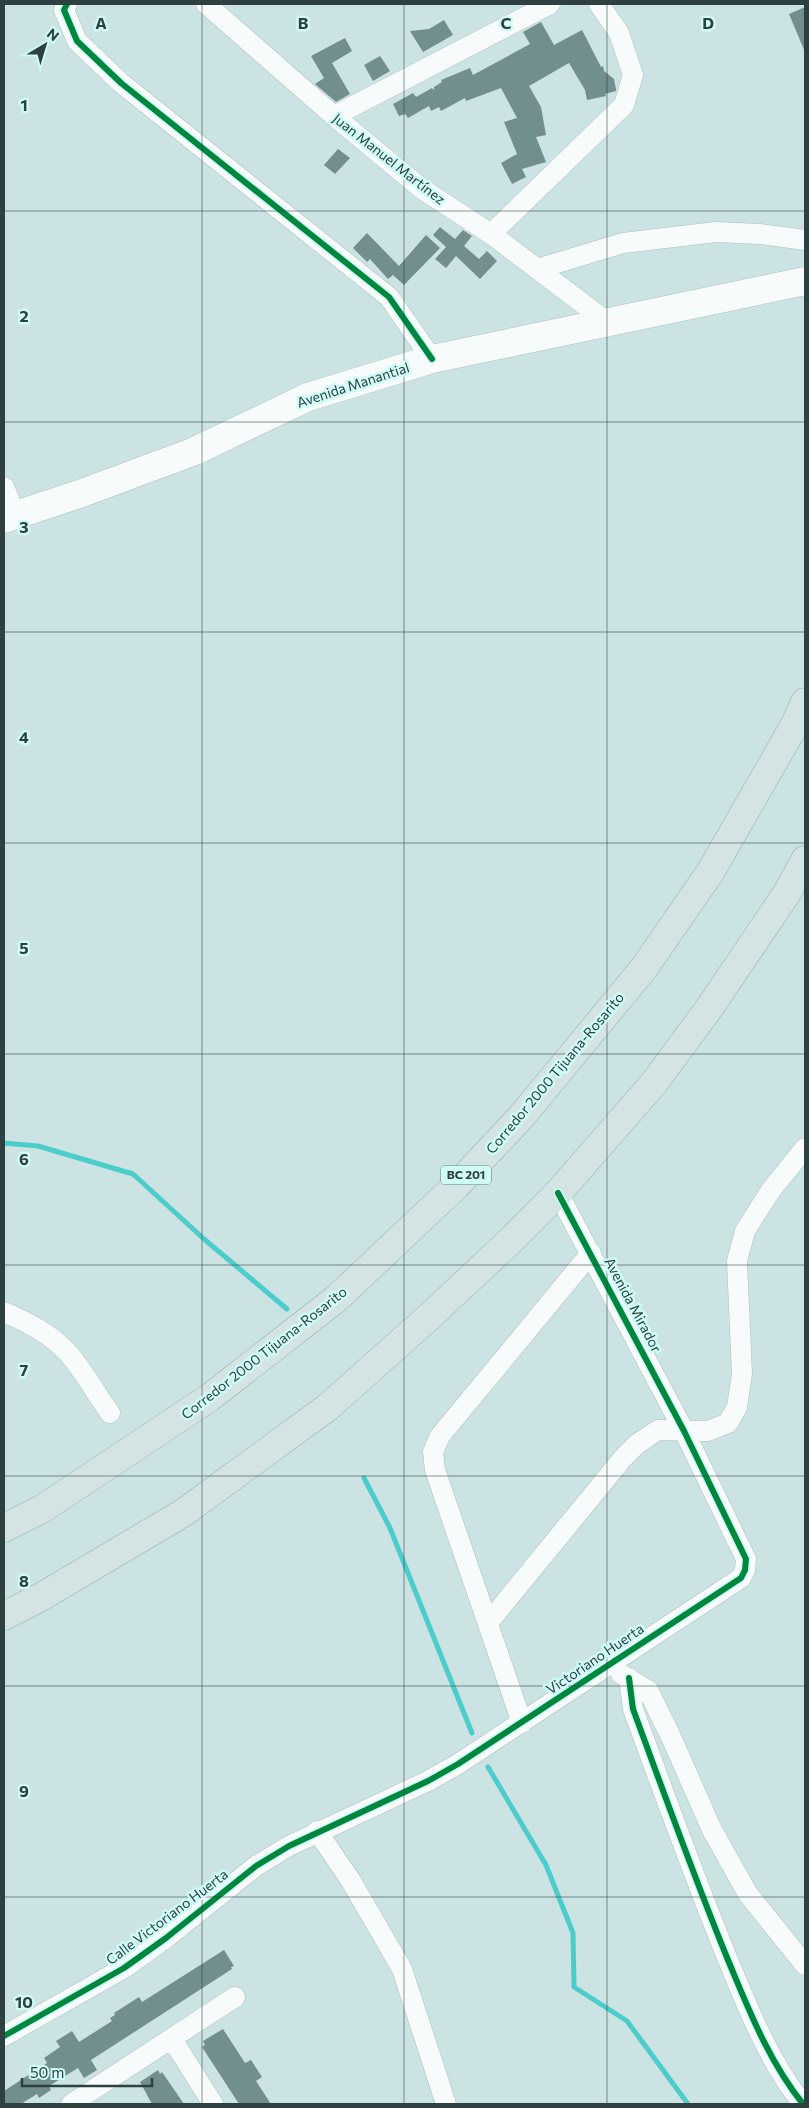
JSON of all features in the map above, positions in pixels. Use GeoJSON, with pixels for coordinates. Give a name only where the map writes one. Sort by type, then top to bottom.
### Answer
{"type":"FeatureCollection","features":[{"type":"Feature","properties":{"kind":"highway","name":"Corredor 2000 Tijuana-Rosarito"},"geometry":{"type":"LineString","coordinates":[[4,1528],[42,1509],[209,1398],[336,1299],[457,1185],[521,1117],[644,968],[711,871],[800,714],[805,682]]}},
{"type":"Feature","properties":{"kind":"highway"},"geometry":{"type":"LineString","coordinates":[[4,1616],[41,1597],[183,1512],[328,1407],[508,1243],[558,1192],[654,1083],[710,1007],[786,893],[805,860]]}},
{"type":"Feature","properties":{"kind":"main road","name":"Avenida Manantial"},"geometry":{"type":"LineString","coordinates":[[10,517],[195,451],[308,397],[432,359],[606,321],[805,281]]}},
{"type":"Feature","properties":{"kind":"street"},"geometry":{"type":"LineString","coordinates":[[67,4],[64,10],[77,41],[121,82],[389,297],[432,359]]}},
{"type":"Feature","properties":{"kind":"street","name":"Juan Manuel Martínez"},"geometry":{"type":"LineString","coordinates":[[206,4],[334,116],[422,189],[491,234],[606,321]]}},
{"type":"Feature","properties":{"kind":"street"},"geometry":{"type":"LineString","coordinates":[[334,116],[550,4]]}},
{"type":"Feature","properties":{"kind":"street"},"geometry":{"type":"LineString","coordinates":[[491,234],[624,105],[633,75],[620,33],[599,4]]}},
{"type":"Feature","properties":{"kind":"street"},"geometry":{"type":"LineString","coordinates":[[537,269],[623,243],[706,233],[760,234],[805,240]]}},
{"type":"Feature","properties":{"kind":"street"},"geometry":{"type":"LineString","coordinates":[[4,487],[10,517]]}},
{"type":"Feature","properties":{"kind":"street"},"geometry":{"type":"LineString","coordinates":[[488,1623],[623,1458],[637,1444],[658,1430],[708,1431],[728,1422],[737,1407],[742,1374],[737,1261],[745,1231],[771,1190],[805,1148]]}},
{"type":"Feature","properties":{"kind":"street","name":"Avenida Mirador"},"geometry":{"type":"LineString","coordinates":[[558,1192],[684,1431]]}},
{"type":"Feature","properties":{"kind":"street"},"geometry":{"type":"LineString","coordinates":[[522,1723],[435,1470],[433,1452],[440,1436],[591,1253]]}},
{"type":"Feature","properties":{"kind":"street"},"geometry":{"type":"LineString","coordinates":[[4,1312],[28,1322],[68,1353],[110,1413]]}},
{"type":"Feature","properties":{"kind":"street","name":"Victoriano Huerta"},"geometry":{"type":"LineString","coordinates":[[317,1831],[428,1781],[522,1723],[741,1578],[746,1559],[684,1431]]}},
{"type":"Feature","properties":{"kind":"street"},"geometry":{"type":"LineString","coordinates":[[602,1669],[629,1678],[648,1690],[712,1830],[748,1894],[805,1965]]}},
{"type":"Feature","properties":{"kind":"street"},"geometry":{"type":"LineString","coordinates":[[629,1678],[633,1709],[700,1893],[758,2033],[792,2090],[803,2104]]}},
{"type":"Feature","properties":{"kind":"street"},"geometry":{"type":"LineString","coordinates":[[317,1831],[351,1881],[402,1969],[446,2104]]}},
{"type":"Feature","properties":{"kind":"street","name":"Calle Victoriano Huerta"},"geometry":{"type":"LineString","coordinates":[[4,2036],[124,1968],[166,1938],[256,1866],[317,1831]]}},
{"type":"Feature","properties":{"kind":"street"},"geometry":{"type":"LineString","coordinates":[[71,2104],[234,1997]]}},
{"type":"Feature","properties":{"kind":"street"},"geometry":{"type":"LineString","coordinates":[[172,2039],[213,2104]]}},
{"type":"Feature","properties":{"kind":"building"},"geometry":{"type":"Polygon","coordinates":[[[805,7],[805,52],[789,14],[805,7]]]}},
{"type":"Feature","properties":{"kind":"building"},"geometry":{"type":"Polygon","coordinates":[[[444,20],[453,35],[423,52],[410,31],[429,29],[444,20]]]}},
{"type":"Feature","properties":{"kind":"building"},"geometry":{"type":"Polygon","coordinates":[[[541,22],[554,45],[582,30],[601,67],[603,66],[604,71],[614,79],[616,91],[605,94],[606,96],[587,100],[585,90],[569,63],[529,86],[541,107],[546,135],[536,137],[546,162],[522,169],[526,177],[512,184],[501,163],[517,154],[504,122],[517,118],[501,88],[466,101],[465,98],[441,111],[439,107],[431,111],[429,106],[408,118],[405,114],[399,116],[393,104],[413,93],[416,97],[432,88],[434,90],[434,87],[442,82],[441,80],[470,68],[473,75],[530,44],[523,32],[541,22]]]}},
{"type":"Feature","properties":{"kind":"building"},"geometry":{"type":"Polygon","coordinates":[[[345,38],[352,51],[332,63],[350,94],[336,102],[315,84],[324,78],[311,56],[345,38]]]}},
{"type":"Feature","properties":{"kind":"building"},"geometry":{"type":"Polygon","coordinates":[[[380,56],[390,71],[373,81],[364,65],[380,56]]]}},
{"type":"Feature","properties":{"kind":"building"},"geometry":{"type":"Polygon","coordinates":[[[338,149],[350,158],[335,174],[324,165],[338,149]]]}},
{"type":"Feature","properties":{"kind":"building"},"geometry":{"type":"Polygon","coordinates":[[[440,227],[455,239],[463,230],[472,236],[464,246],[479,259],[487,251],[497,261],[480,279],[456,256],[446,268],[435,259],[446,247],[433,235],[440,227]]]}},
{"type":"Feature","properties":{"kind":"building"},"geometry":{"type":"Polygon","coordinates":[[[367,233],[399,266],[426,235],[440,248],[404,285],[393,275],[388,279],[370,259],[367,262],[353,248],[367,233]]]}},
{"type":"Feature","properties":{"kind":"building"},"geometry":{"type":"Polygon","coordinates":[[[224,1950],[234,1966],[231,1967],[232,1969],[91,2060],[97,2070],[84,2078],[78,2068],[49,2086],[51,2090],[39,2098],[37,2094],[21,2104],[4,2104],[4,2091],[47,2063],[44,2058],[60,2047],[56,2041],[72,2031],[79,2042],[112,2021],[110,2018],[115,2015],[114,2013],[139,1997],[142,2002],[224,1950]]]}},
{"type":"Feature","properties":{"kind":"building"},"geometry":{"type":"Polygon","coordinates":[[[223,2029],[245,2063],[251,2060],[262,2077],[256,2081],[271,2104],[239,2104],[202,2047],[205,2045],[203,2041],[223,2029]]]}},
{"type":"Feature","properties":{"kind":"building"},"geometry":{"type":"Polygon","coordinates":[[[158,2070],[160,2074],[162,2072],[184,2104],[152,2104],[140,2082],[158,2070]]]}},
{"type":"Feature","properties":{"kind":"waterway"},"geometry":{"type":"LineString","coordinates":[[4,1143],[38,1146],[133,1174],[204,1239],[287,1309]]}},
{"type":"Feature","properties":{"kind":"waterway"},"geometry":{"type":"LineString","coordinates":[[364,1478],[390,1528],[472,1733]]}},
{"type":"Feature","properties":{"kind":"waterway"},"geometry":{"type":"LineString","coordinates":[[488,1767],[546,1865],[573,1933],[574,1987],[627,2021],[688,2104]]}},
{"type":"Feature","properties":{"kind":"cycle path"},"geometry":{"type":"LineString","coordinates":[[67,4],[64,10],[77,41],[121,83],[389,297],[432,359]]}},
{"type":"Feature","properties":{"kind":"cycle path"},"geometry":{"type":"LineString","coordinates":[[4,2036],[124,1968],[166,1938],[256,1866],[289,1846],[428,1781],[458,1764],[741,1578],[745,1570],[746,1559],[684,1431],[558,1193]]}},
{"type":"Feature","properties":{"kind":"cycle path"},"geometry":{"type":"LineString","coordinates":[[629,1678],[633,1709],[728,1960],[770,2053],[803,2104]]}}]}
